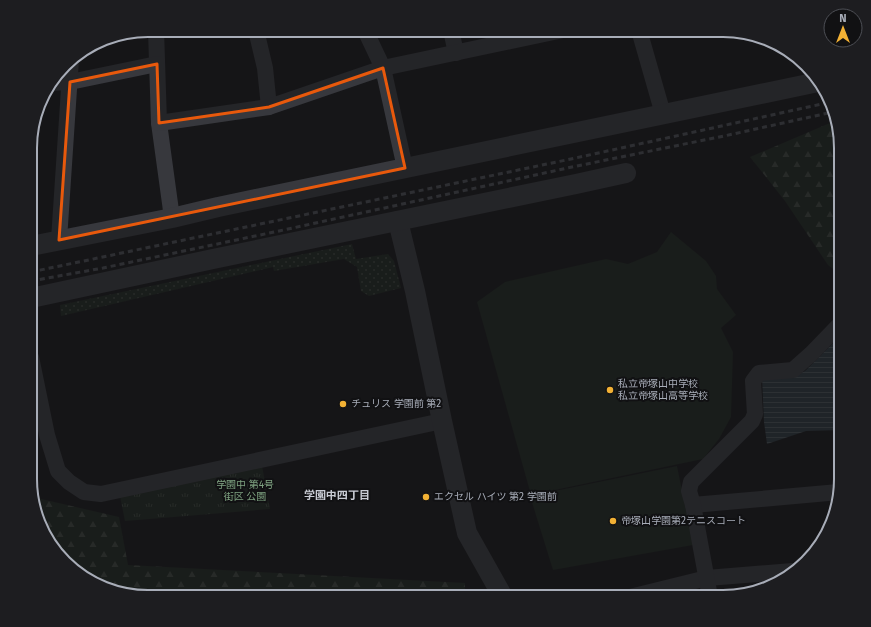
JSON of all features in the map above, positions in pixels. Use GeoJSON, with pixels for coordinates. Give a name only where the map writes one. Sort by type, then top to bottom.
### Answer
{"type":"FeatureCollection","features":[{"type":"Feature","properties":{"kind":"street"},"geometry":{"type":"LineString","coordinates":[[156,37],[159,123],[172,218]]}},
{"type":"Feature","properties":{"kind":"street"},"geometry":{"type":"LineString","coordinates":[[258,37],[265,68],[270,107]]}},
{"type":"Feature","properties":{"kind":"street"},"geometry":{"type":"LineString","coordinates":[[368,37],[383,68],[405,168]]}},
{"type":"Feature","properties":{"kind":"street"},"geometry":{"type":"LineString","coordinates":[[453,37],[456,53]]}},
{"type":"Feature","properties":{"kind":"street"},"geometry":{"type":"LineString","coordinates":[[159,123],[270,107],[383,68],[530,37]]}},
{"type":"Feature","properties":{"kind":"street"},"geometry":{"type":"LineString","coordinates":[[641,37],[663,114]]}},
{"type":"Feature","properties":{"kind":"street"},"geometry":{"type":"LineString","coordinates":[[58,83],[70,82],[157,64]]}},
{"type":"Feature","properties":{"kind":"street"},"geometry":{"type":"LineString","coordinates":[[58,240],[71,68]]}},
{"type":"Feature","properties":{"kind":"street"},"geometry":{"type":"LineString","coordinates":[[37,245],[172,218],[218,207],[813,83]]}},
{"type":"Feature","properties":{"kind":"street"},"geometry":{"type":"LineString","coordinates":[[37,297],[626,173]]}},
{"type":"Feature","properties":{"kind":"street"},"geometry":{"type":"LineString","coordinates":[[398,221],[415,291],[467,533],[499,590]]}},
{"type":"Feature","properties":{"kind":"street"},"geometry":{"type":"LineString","coordinates":[[709,590],[689,491],[691,482],[752,421],[755,414],[753,381],[758,373],[793,370],[834,330]]}},
{"type":"Feature","properties":{"kind":"street"},"geometry":{"type":"LineString","coordinates":[[37,385],[54,460],[58,471],[69,482],[84,492],[101,494],[442,421]]}},
{"type":"Feature","properties":{"kind":"street"},"geometry":{"type":"LineString","coordinates":[[693,505],[833,493]]}},
{"type":"Feature","properties":{"kind":"street"},"geometry":{"type":"LineString","coordinates":[[658,590],[707,578],[784,572]]}},
{"type":"Feature","properties":{"kind":"highlighted area"},"geometry":{"type":"Polygon","coordinates":[[[157,64],[159,123],[269,107],[383,68],[405,168],[59,240],[70,82],[157,64]]]}},
{"type":"Feature","properties":{"kind":"green space"},"geometry":{"type":"Polygon","coordinates":[[[830,123],[832,126],[834,140],[834,270],[828,265],[785,201],[750,157],[830,123]]]}},
{"type":"Feature","properties":{"kind":"green space","name":"私立帝塚山中学校 私立帝塚山高等学校"},"geometry":{"type":"Polygon","coordinates":[[[671,232],[706,261],[716,276],[717,289],[736,315],[721,328],[733,352],[731,417],[719,439],[703,459],[531,495],[477,302],[505,282],[606,259],[628,264],[657,252],[671,232]]]}},
{"type":"Feature","properties":{"kind":"green space"},"geometry":{"type":"Polygon","coordinates":[[[352,244],[356,259],[388,254],[394,261],[401,288],[369,296],[361,291],[357,267],[344,259],[274,271],[273,267],[61,316],[60,305],[352,244]]]}},
{"type":"Feature","properties":{"kind":"green space","name":"学園中 第4号 街区 公園"},"geometry":{"type":"Polygon","coordinates":[[[262,466],[270,509],[125,521],[120,496],[262,466]]]}},
{"type":"Feature","properties":{"kind":"green space","name":"帝塚山学園第2テニスコート"},"geometry":{"type":"Polygon","coordinates":[[[677,466],[693,545],[553,570],[530,496],[677,466]]]}},
{"type":"Feature","properties":{"kind":"green space"},"geometry":{"type":"Polygon","coordinates":[[[39,498],[119,517],[128,565],[465,583],[465,590],[140,590],[126,588],[105,582],[80,567],[69,558],[48,528],[39,498]]]}},
{"type":"Feature","properties":{"kind":"green space"},"geometry":{"type":"Polygon","coordinates":[[[693,587],[698,590],[681,590],[693,587]]]}},
{"type":"Feature","properties":{"kind":"shaded area"},"geometry":{"type":"Polygon","coordinates":[[[834,342],[834,430],[806,431],[767,444],[764,422],[762,378],[791,378],[805,371],[834,342]]]}},
{"type":"Feature","properties":{"kind":"railway"},"geometry":{"type":"LineString","coordinates":[[37,271],[571,159],[825,103]]}},
{"type":"Feature","properties":{"kind":"railway"},"geometry":{"type":"LineString","coordinates":[[37,280],[103,268],[279,231],[828,113]]}},
{"type":"Feature","properties":{"kind":"place","name":"私立帝塚山中学校 私立帝塚山高等学校"},"geometry":{"type":"Point","coordinates":[610,390]}},
{"type":"Feature","properties":{"kind":"place","name":"チュリス 学園前 第2"},"geometry":{"type":"Point","coordinates":[343,404]}},
{"type":"Feature","properties":{"kind":"place","name":"エクセル ハイツ 第2 学園前"},"geometry":{"type":"Point","coordinates":[426,497]}},
{"type":"Feature","properties":{"kind":"place","name":"帝塚山学園第2テニスコート"},"geometry":{"type":"Point","coordinates":[613,521]}},
{"type":"Feature","properties":{"kind":"district","name":"学園中四丁目"},"geometry":{"type":"Point","coordinates":[337,495]}}]}
